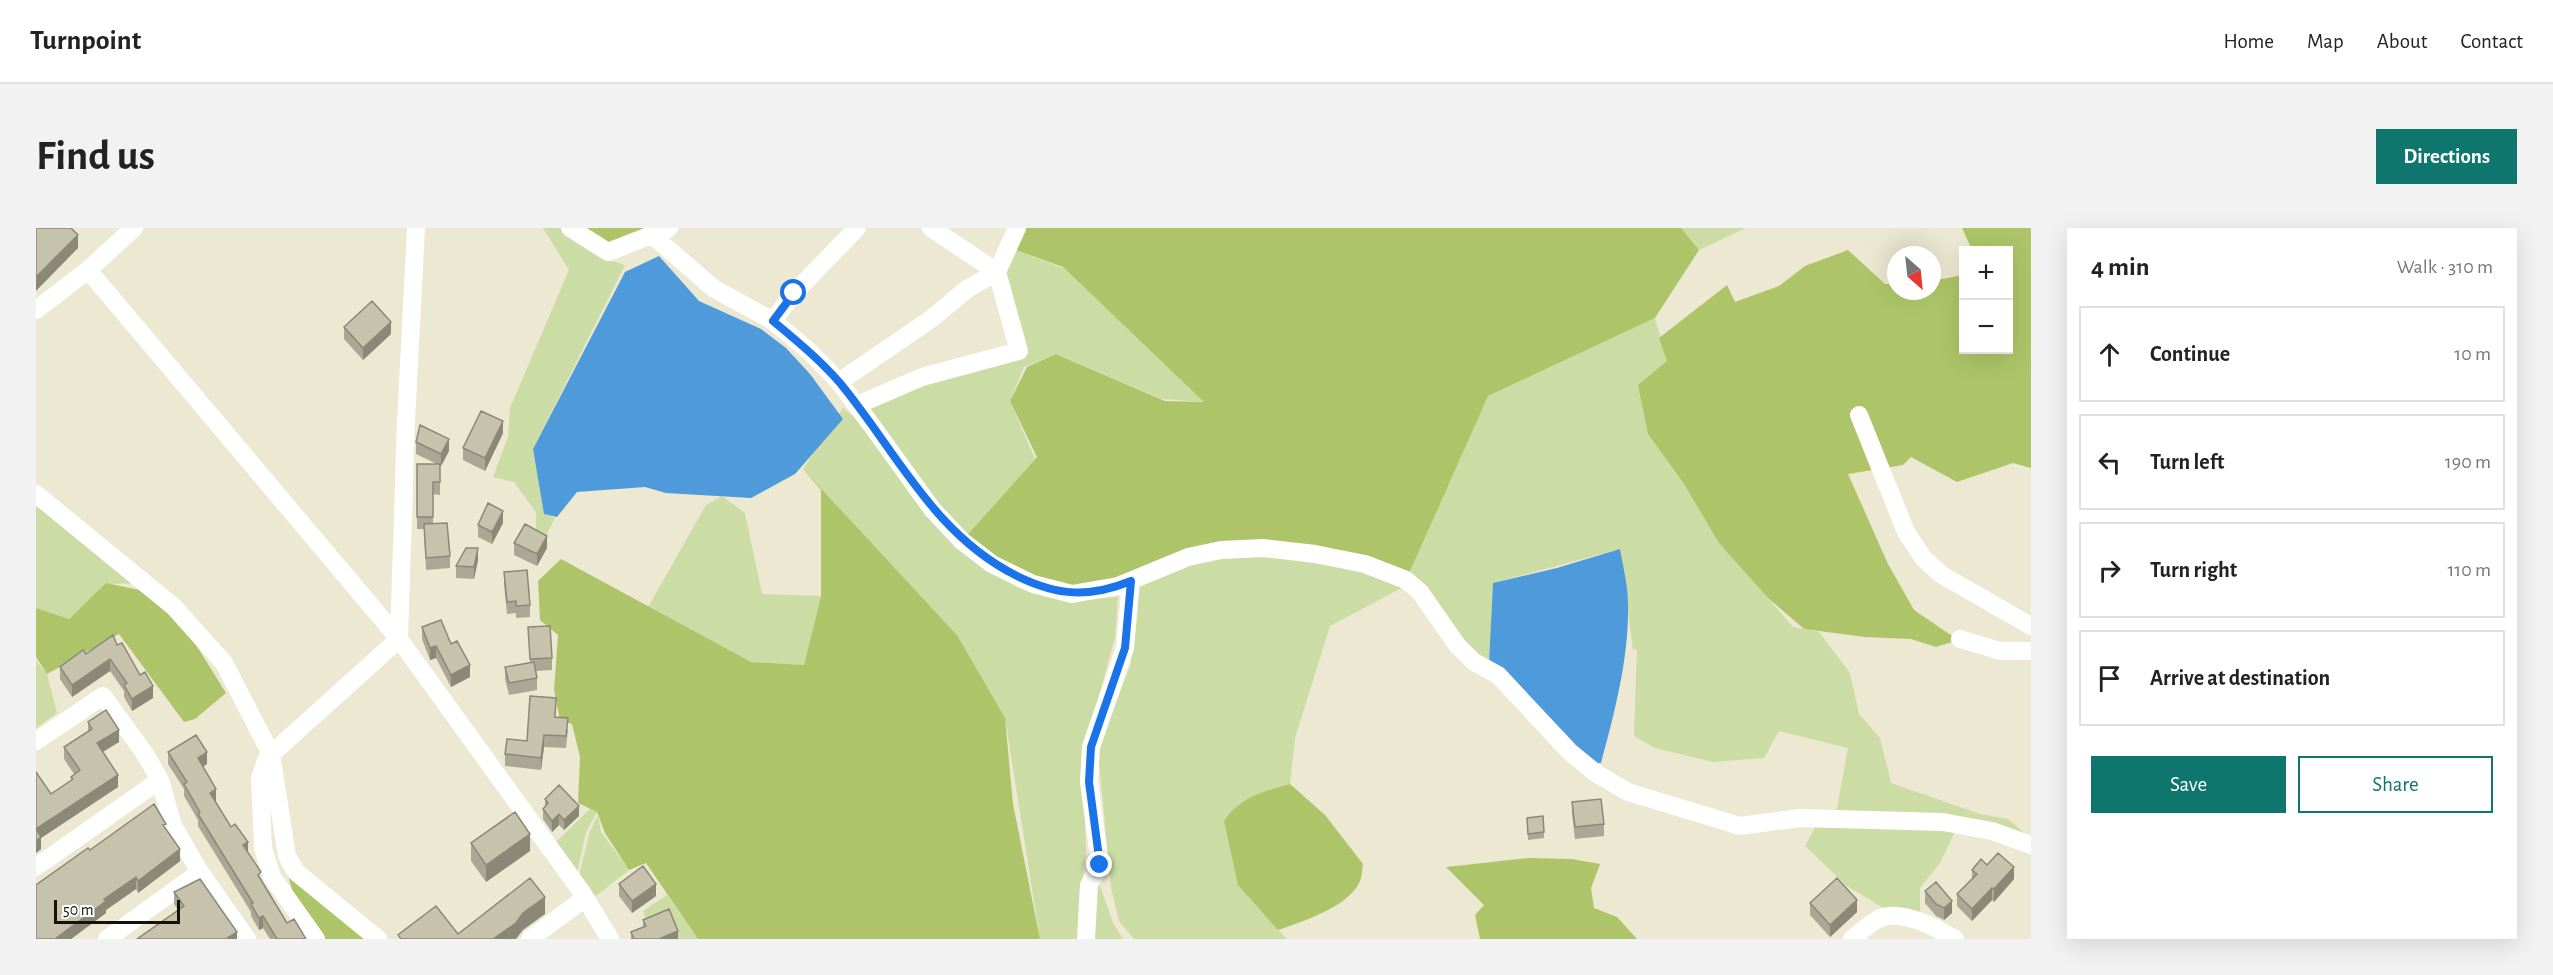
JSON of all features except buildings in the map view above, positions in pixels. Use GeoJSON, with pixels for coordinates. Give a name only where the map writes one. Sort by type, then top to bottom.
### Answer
{"type":"FeatureCollection","features":[{"type":"Feature","properties":{"kind":"street"},"geometry":{"type":"LineString","coordinates":[[36,310],[88,270],[134,228]]}},
{"type":"Feature","properties":{"kind":"street"},"geometry":{"type":"LineString","coordinates":[[316,939],[272,877],[263,848],[260,778],[267,758],[271,754],[399,639],[406,422],[416,228]]}},
{"type":"Feature","properties":{"kind":"street"},"geometry":{"type":"LineString","coordinates":[[570,228],[608,252],[661,232],[713,288],[773,321],[810,352],[839,382],[932,509],[962,541],[992,564],[1033,584],[1072,594],[1118,586],[1188,557],[1221,549],[1263,548],[1315,554],[1365,564],[1406,580],[1420,592],[1457,645],[1474,662],[1498,675],[1570,752],[1596,774],[1628,792],[1740,826],[1800,818],[1943,822],[1992,831],[2031,845]]}},
{"type":"Feature","properties":{"kind":"street"},"geometry":{"type":"LineString","coordinates":[[773,321],[794,293],[857,228]]}},
{"type":"Feature","properties":{"kind":"street"},"geometry":{"type":"LineString","coordinates":[[857,405],[922,377],[1019,351],[996,273],[931,228]]}},
{"type":"Feature","properties":{"kind":"street"},"geometry":{"type":"LineString","coordinates":[[839,382],[931,319],[967,289],[996,273],[1017,228]]}},
{"type":"Feature","properties":{"kind":"street"},"geometry":{"type":"LineString","coordinates":[[88,270],[399,639],[585,898],[610,939]]}},
{"type":"Feature","properties":{"kind":"street"},"geometry":{"type":"LineString","coordinates":[[1859,415],[1906,532],[1924,559],[1942,575],[2031,626]]}},
{"type":"Feature","properties":{"kind":"street"},"geometry":{"type":"LineString","coordinates":[[36,494],[174,606],[224,663],[271,754],[287,856],[296,872],[378,939]]}},
{"type":"Feature","properties":{"kind":"street"},"geometry":{"type":"LineString","coordinates":[[1086,939],[1089,885],[1100,865],[1089,782],[1091,747],[1125,648],[1131,581]]}},
{"type":"Feature","properties":{"kind":"street"},"geometry":{"type":"LineString","coordinates":[[1960,639],[2000,651],[2031,651]]}},
{"type":"Feature","properties":{"kind":"street"},"geometry":{"type":"LineString","coordinates":[[36,741],[103,696],[145,754],[160,780],[173,826],[200,872],[248,939]]}},
{"type":"Feature","properties":{"kind":"street"},"geometry":{"type":"LineString","coordinates":[[36,867],[160,780]]}},
{"type":"Feature","properties":{"kind":"street"},"geometry":{"type":"LineString","coordinates":[[107,939],[200,872]]}},
{"type":"Feature","properties":{"kind":"street"},"geometry":{"type":"LineString","coordinates":[[530,939],[585,898]]}},
{"type":"Feature","properties":{"kind":"street"},"geometry":{"type":"LineString","coordinates":[[1852,939],[1883,917],[1909,918],[1932,926],[1955,939]]}},
{"type":"Feature","properties":{"kind":"green space"},"geometry":{"type":"Polygon","coordinates":[[[543,228],[561,228],[608,260],[625,265],[533,449],[544,513],[555,518],[545,538],[536,533],[536,512],[514,482],[493,477],[508,437],[510,408],[569,270],[543,228]]]}},
{"type":"Feature","properties":{"kind":"green space"},"geometry":{"type":"Polygon","coordinates":[[[570,228],[652,228],[608,252],[570,228]]]}},
{"type":"Feature","properties":{"kind":"green space"},"geometry":{"type":"Polygon","coordinates":[[[1023,228],[1681,228],[1699,250],[1655,318],[1488,396],[1406,580],[1302,546],[1221,550],[1072,594],[962,541],[1037,457],[1010,401],[1027,367],[1056,354],[1165,401],[1204,402],[1063,267],[1016,250],[1023,228]]]}},
{"type":"Feature","properties":{"kind":"green space"},"geometry":{"type":"Polygon","coordinates":[[[1681,228],[1746,228],[1699,250],[1681,228]]]}},
{"type":"Feature","properties":{"kind":"green space"},"geometry":{"type":"Polygon","coordinates":[[[1962,228],[2031,228],[2031,468],[2013,463],[1957,482],[1911,457],[1903,465],[1848,474],[1888,564],[1914,610],[1958,640],[1936,647],[1911,639],[1865,637],[1804,629],[1768,598],[1719,543],[1684,484],[1648,434],[1638,385],[1667,361],[1659,338],[1727,285],[1735,302],[1779,286],[1805,266],[1848,250],[1887,284],[1887,300],[1941,300],[1941,279],[1959,276],[1959,354],[2013,354],[2013,246],[1970,246],[1962,228]]]}},
{"type":"Feature","properties":{"kind":"green space"},"geometry":{"type":"Polygon","coordinates":[[[1016,250],[1065,269],[1205,402],[1162,399],[1057,354],[1024,367],[1010,401],[1035,459],[965,538],[967,555],[1017,587],[1070,601],[1118,597],[1115,637],[1083,756],[1086,850],[1080,900],[1083,939],[1040,939],[1006,724],[957,635],[803,469],[843,408],[887,445],[864,406],[933,377],[1027,355],[1002,275],[1016,250]]]}},
{"type":"Feature","properties":{"kind":"green space"},"geometry":{"type":"Polygon","coordinates":[[[1655,318],[1667,361],[1648,434],[1728,552],[1793,627],[1819,632],[1850,673],[1859,714],[1880,738],[1891,783],[1980,814],[2008,819],[2031,839],[1958,825],[1940,863],[1920,888],[1920,913],[1887,910],[1847,886],[1805,846],[1816,826],[1835,819],[1848,748],[1779,731],[1764,758],[1713,762],[1655,748],[1634,736],[1637,649],[1633,650],[1620,549],[1493,583],[1489,662],[1457,645],[1409,584],[1330,626],[1295,738],[1290,784],[1245,801],[1237,806],[1224,821],[1278,930],[1287,939],[1134,939],[1119,921],[1111,887],[1098,752],[1131,663],[1131,581],[1239,549],[1404,571],[1488,396],[1655,318]]]}},
{"type":"Feature","properties":{"kind":"green space"},"geometry":{"type":"Polygon","coordinates":[[[803,469],[957,635],[1005,718],[1013,804],[1040,939],[698,939],[646,863],[629,870],[605,833],[597,812],[578,803],[580,757],[572,724],[560,720],[554,690],[558,635],[540,620],[538,581],[561,559],[751,662],[804,665],[821,596],[821,490],[803,469]]]}},
{"type":"Feature","properties":{"kind":"green space"},"geometry":{"type":"Polygon","coordinates":[[[36,494],[146,583],[106,584],[69,619],[36,608],[36,494]]]}},
{"type":"Feature","properties":{"kind":"green space"},"geometry":{"type":"Polygon","coordinates":[[[722,496],[745,513],[762,594],[821,596],[804,665],[751,662],[647,609],[706,505],[722,496]]]}},
{"type":"Feature","properties":{"kind":"green space"},"geometry":{"type":"Polygon","coordinates":[[[106,583],[159,594],[196,645],[226,693],[195,719],[184,722],[119,634],[47,674],[36,657],[36,608],[69,619],[106,583]]]}},
{"type":"Feature","properties":{"kind":"green space"},"geometry":{"type":"Polygon","coordinates":[[[36,661],[47,674],[57,713],[36,728],[36,661]]]}},
{"type":"Feature","properties":{"kind":"green space"},"geometry":{"type":"Polygon","coordinates":[[[1290,784],[1325,815],[1363,864],[1359,883],[1345,899],[1323,912],[1278,930],[1238,885],[1224,821],[1237,806],[1252,796],[1290,784]]]}},
{"type":"Feature","properties":{"kind":"green space"},"geometry":{"type":"Polygon","coordinates":[[[590,809],[597,812],[586,832],[577,873],[554,844],[590,809]]]}},
{"type":"Feature","properties":{"kind":"green space"},"geometry":{"type":"Polygon","coordinates":[[[598,815],[601,832],[629,870],[596,896],[578,880],[590,831],[598,815]]]}},
{"type":"Feature","properties":{"kind":"green space"},"geometry":{"type":"Polygon","coordinates":[[[1529,858],[1572,859],[1600,864],[1591,888],[1594,908],[1617,917],[1637,939],[1480,939],[1475,915],[1484,905],[1446,867],[1529,858]]]}},
{"type":"Feature","properties":{"kind":"green space"},"geometry":{"type":"Polygon","coordinates":[[[288,875],[372,939],[316,939],[293,893],[288,875]]]}},
{"type":"Feature","properties":{"kind":"green space"},"geometry":{"type":"Polygon","coordinates":[[[1099,883],[1113,923],[1123,939],[1091,939],[1094,890],[1099,883]]]}},
{"type":"Feature","properties":{"kind":"green space"},"geometry":{"type":"Polygon","coordinates":[[[667,895],[698,939],[678,939],[648,927],[643,911],[667,895]]]}},
{"type":"Feature","properties":{"kind":"water"},"geometry":{"type":"Polygon","coordinates":[[[659,256],[699,301],[761,329],[786,348],[810,374],[843,419],[795,474],[751,498],[666,493],[645,487],[577,492],[557,517],[544,514],[533,449],[625,272],[659,256]]]}},
{"type":"Feature","properties":{"kind":"water"},"geometry":{"type":"Polygon","coordinates":[[[1620,549],[1628,597],[1624,664],[1601,763],[1593,763],[1489,662],[1493,583],[1557,568],[1620,549]]]}},
{"type":"Feature","properties":{"kind":"route"},"geometry":{"type":"LineString","coordinates":[[794,293],[773,321],[810,352],[839,382],[932,509],[962,541],[992,564],[1033,584],[1072,594],[1118,586],[1131,581],[1125,648],[1091,747],[1089,782],[1100,865]]}}]}
